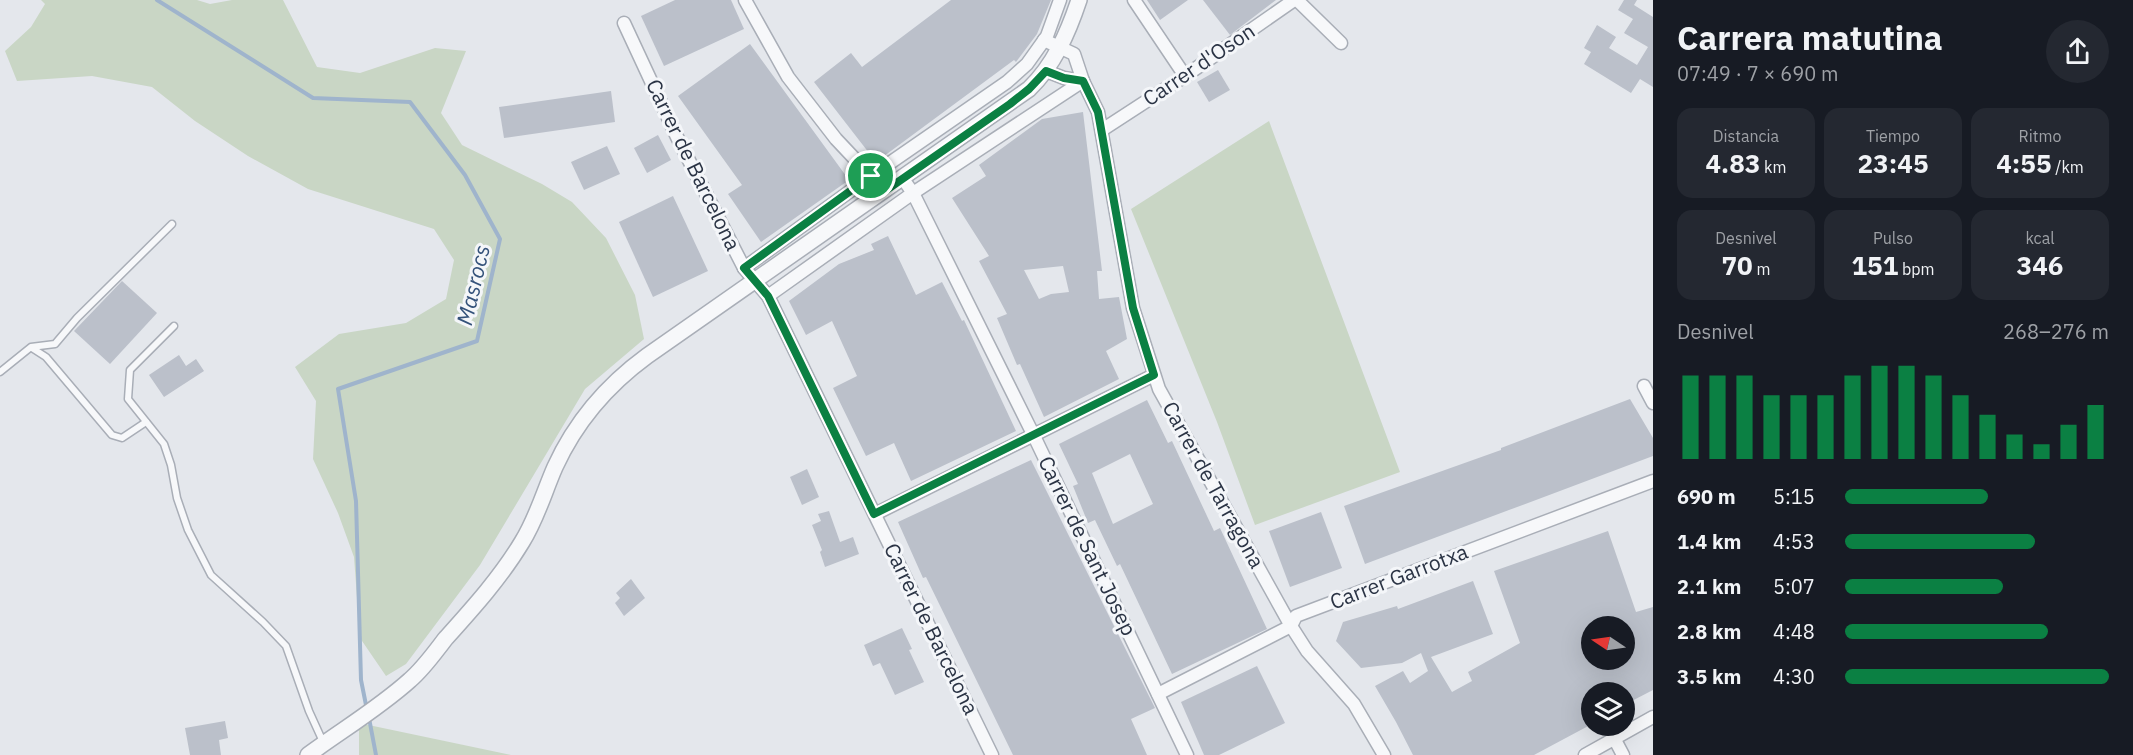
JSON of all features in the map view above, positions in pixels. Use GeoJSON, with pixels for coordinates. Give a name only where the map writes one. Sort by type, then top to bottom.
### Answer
{"type":"FeatureCollection","features":[{"type":"Feature","properties":{"kind":"street"},"geometry":{"type":"LineString","coordinates":[[745,0],[788,77],[836,139],[885,191]]}},
{"type":"Feature","properties":{"kind":"street"},"geometry":{"type":"LineString","coordinates":[[744,268],[871,176],[1008,82],[1027,64],[1044,40],[1060,0]]}},
{"type":"Feature","properties":{"kind":"street"},"geometry":{"type":"LineString","coordinates":[[308,755],[413,678],[505,568],[536,518],[554,469],[575,429],[606,390],[647,356],[1029,89],[1046,71],[1059,48],[1079,0]]}},
{"type":"Feature","properties":{"kind":"street"},"geometry":{"type":"LineString","coordinates":[[1134,0],[1185,76]]}},
{"type":"Feature","properties":{"kind":"street"},"geometry":{"type":"LineString","coordinates":[[1296,0],[1341,43]]}},
{"type":"Feature","properties":{"kind":"street","name":"Carrer d'Oson"},"geometry":{"type":"LineString","coordinates":[[1102,130],[1296,0]]}},
{"type":"Feature","properties":{"kind":"street","name":"Carrer de Tarragona"},"geometry":{"type":"LineString","coordinates":[[1071,21],[1074,54],[1083,81],[1098,112],[1102,130],[1133,308],[1159,389],[1291,626],[1307,651],[1354,704],[1384,755]]}},
{"type":"Feature","properties":{"kind":"street","name":"Carrer de Barcelona"},"geometry":{"type":"LineString","coordinates":[[624,23],[677,137],[744,268],[768,296],[992,755]]}},
{"type":"Feature","properties":{"kind":"street"},"geometry":{"type":"LineString","coordinates":[[1044,40],[1074,54]]}},
{"type":"Feature","properties":{"kind":"street"},"geometry":{"type":"LineString","coordinates":[[1046,71],[1064,78],[1083,81]]}},
{"type":"Feature","properties":{"kind":"street"},"geometry":{"type":"LineString","coordinates":[[768,296],[913,193],[1083,81]]}},
{"type":"Feature","properties":{"kind":"street","name":"Carrer de Sant Josep"},"geometry":{"type":"LineString","coordinates":[[903,178],[913,193],[1034,436],[1158,694],[1184,754]]}},
{"type":"Feature","properties":{"kind":"street"},"geometry":{"type":"LineString","coordinates":[[874,514],[1154,375]]}},
{"type":"Feature","properties":{"kind":"street"},"geometry":{"type":"LineString","coordinates":[[1644,386],[1653,403]]}},
{"type":"Feature","properties":{"kind":"street","name":"Carrer Garrotxa"},"geometry":{"type":"LineString","coordinates":[[1158,694],[1291,626],[1296,616],[1653,481]]}},
{"type":"Feature","properties":{"kind":"street"},"geometry":{"type":"LineString","coordinates":[[1585,755],[1653,717]]}},
{"type":"Feature","properties":{"kind":"street"},"geometry":{"type":"LineString","coordinates":[[1614,738],[1623,755]]}},
{"type":"Feature","properties":{"kind":"lane"},"geometry":{"type":"LineString","coordinates":[[0,372],[31,347],[56,344],[77,318],[172,224]]}},
{"type":"Feature","properties":{"kind":"lane"},"geometry":{"type":"LineString","coordinates":[[174,326],[130,370],[128,399],[164,444],[171,465],[177,498],[188,530],[211,575],[286,646],[309,711],[324,744]]}},
{"type":"Feature","properties":{"kind":"lane"},"geometry":{"type":"LineString","coordinates":[[31,347],[46,357],[111,435],[122,438],[146,422]]}},
{"type":"Feature","properties":{"kind":"green space"},"geometry":{"type":"Polygon","coordinates":[[[41,0],[197,0],[210,4],[232,0],[283,0],[317,67],[360,73],[435,48],[466,51],[441,113],[462,145],[542,184],[572,202],[606,238],[635,295],[644,339],[585,389],[480,565],[406,664],[386,676],[360,638],[354,557],[338,513],[313,459],[316,401],[295,367],[339,334],[406,323],[446,299],[454,260],[434,229],[308,189],[248,156],[195,121],[152,87],[92,76],[17,81],[5,51],[31,27],[45,4],[41,0]]]}},
{"type":"Feature","properties":{"kind":"green space"},"geometry":{"type":"Polygon","coordinates":[[[1269,121],[1400,472],[1255,525],[1217,422],[1131,209],[1269,121]]]}},
{"type":"Feature","properties":{"kind":"green space"},"geometry":{"type":"Polygon","coordinates":[[[359,723],[511,755],[359,755],[359,723]]]}},
{"type":"Feature","properties":{"kind":"building"},"geometry":{"type":"Polygon","coordinates":[[[675,0],[731,0],[744,29],[664,66],[641,16],[675,0]]]}},
{"type":"Feature","properties":{"kind":"building"},"geometry":{"type":"Polygon","coordinates":[[[951,0],[1051,0],[1037,34],[1016,62],[1014,60],[876,162],[814,82],[851,53],[862,67],[951,0]]]}},
{"type":"Feature","properties":{"kind":"building"},"geometry":{"type":"Polygon","coordinates":[[[1147,0],[1188,0],[1160,20],[1147,0]]]}},
{"type":"Feature","properties":{"kind":"building"},"geometry":{"type":"Polygon","coordinates":[[[1203,0],[1276,0],[1230,35],[1203,0]]]}},
{"type":"Feature","properties":{"kind":"building"},"geometry":{"type":"Polygon","coordinates":[[[1624,0],[1637,0],[1634,5],[1653,17],[1653,87],[1640,79],[1631,93],[1584,64],[1591,52],[1584,48],[1597,25],[1616,37],[1609,48],[1637,65],[1648,47],[1624,33],[1633,19],[1618,10],[1624,0]]]}},
{"type":"Feature","properties":{"kind":"building"},"geometry":{"type":"Polygon","coordinates":[[[750,44],[849,180],[761,242],[728,194],[742,185],[678,96],[750,44]]]}},
{"type":"Feature","properties":{"kind":"building"},"geometry":{"type":"Polygon","coordinates":[[[1218,70],[1230,90],[1209,102],[1197,82],[1218,70]]]}},
{"type":"Feature","properties":{"kind":"building"},"geometry":{"type":"Polygon","coordinates":[[[611,91],[615,122],[504,138],[499,107],[611,91]]]}},
{"type":"Feature","properties":{"kind":"building"},"geometry":{"type":"Polygon","coordinates":[[[1083,112],[1102,271],[1097,271],[1099,299],[1119,297],[1127,339],[1106,351],[1119,379],[1044,417],[1020,364],[1017,365],[997,318],[1007,314],[979,261],[989,256],[952,198],[986,176],[979,165],[1042,119],[1083,112]],[[1063,266],[1024,270],[1039,299],[1051,294],[1069,292],[1063,266]]]}},
{"type":"Feature","properties":{"kind":"building"},"geometry":{"type":"Polygon","coordinates":[[[658,135],[671,160],[647,173],[634,148],[658,135]]]}},
{"type":"Feature","properties":{"kind":"building"},"geometry":{"type":"Polygon","coordinates":[[[607,146],[620,174],[584,190],[571,162],[607,146]]]}},
{"type":"Feature","properties":{"kind":"building"},"geometry":{"type":"Polygon","coordinates":[[[673,196],[708,271],[653,297],[619,222],[673,196]]]}},
{"type":"Feature","properties":{"kind":"building"},"geometry":{"type":"Polygon","coordinates":[[[888,236],[916,295],[942,282],[962,321],[964,320],[1016,431],[911,481],[894,443],[866,456],[833,388],[857,376],[832,321],[806,335],[789,301],[839,264],[874,250],[871,244],[888,236]]]}},
{"type":"Feature","properties":{"kind":"building"},"geometry":{"type":"Polygon","coordinates":[[[122,281],[157,313],[110,364],[74,331],[122,281]]]}},
{"type":"Feature","properties":{"kind":"building"},"geometry":{"type":"Polygon","coordinates":[[[179,355],[186,366],[196,359],[204,371],[164,397],[149,375],[179,355]]]}},
{"type":"Feature","properties":{"kind":"building"},"geometry":{"type":"Polygon","coordinates":[[[1630,399],[1653,438],[1653,456],[1365,564],[1344,506],[1501,450],[1501,448],[1630,399]]]}},
{"type":"Feature","properties":{"kind":"building"},"geometry":{"type":"Polygon","coordinates":[[[1147,400],[1168,443],[1172,441],[1214,531],[1220,528],[1267,629],[1172,674],[1120,564],[1117,566],[1095,520],[1088,523],[1073,486],[1078,484],[1059,444],[1147,400]],[[1130,454],[1092,473],[1113,524],[1153,504],[1130,454]]]}},
{"type":"Feature","properties":{"kind":"building"},"geometry":{"type":"Polygon","coordinates":[[[1031,460],[1155,708],[1131,719],[1147,755],[1013,755],[926,577],[923,578],[898,522],[1031,460]]]}},
{"type":"Feature","properties":{"kind":"building"},"geometry":{"type":"Polygon","coordinates":[[[807,469],[819,497],[802,505],[790,477],[807,469]]]}},
{"type":"Feature","properties":{"kind":"building"},"geometry":{"type":"Polygon","coordinates":[[[829,511],[840,542],[853,537],[859,554],[825,567],[820,552],[822,550],[812,525],[821,521],[818,514],[829,511]]]}},
{"type":"Feature","properties":{"kind":"building"},"geometry":{"type":"Polygon","coordinates":[[[1321,512],[1342,568],[1290,587],[1269,531],[1321,512]]]}},
{"type":"Feature","properties":{"kind":"building"},"geometry":{"type":"Polygon","coordinates":[[[1608,531],[1636,612],[1653,607],[1653,690],[1635,699],[1635,682],[1581,682],[1581,730],[1534,755],[1413,755],[1375,686],[1403,671],[1410,683],[1428,671],[1421,653],[1402,663],[1361,668],[1336,641],[1343,622],[1397,606],[1398,609],[1473,581],[1493,634],[1431,657],[1452,692],[1472,681],[1468,672],[1520,643],[1494,571],[1608,531]]]}},
{"type":"Feature","properties":{"kind":"building"},"geometry":{"type":"Polygon","coordinates":[[[631,579],[645,598],[624,616],[615,603],[620,598],[616,593],[631,579]]]}},
{"type":"Feature","properties":{"kind":"building"},"geometry":{"type":"Polygon","coordinates":[[[902,628],[912,649],[909,650],[924,682],[895,695],[880,663],[873,666],[864,645],[902,628]]]}},
{"type":"Feature","properties":{"kind":"building"},"geometry":{"type":"Polygon","coordinates":[[[1257,666],[1285,723],[1219,755],[1204,755],[1181,702],[1257,666]]]}},
{"type":"Feature","properties":{"kind":"building"},"geometry":{"type":"Polygon","coordinates":[[[225,721],[228,738],[219,740],[221,755],[190,755],[185,728],[225,721]]]}},
{"type":"Feature","properties":{"kind":"waterway","name":"Masrocs"},"geometry":{"type":"LineString","coordinates":[[157,0],[313,98],[410,102],[465,175],[500,239],[477,341],[338,389],[356,501],[361,680],[367,710]]}},
{"type":"Feature","properties":{"kind":"waterway","name":"Masrocs"},"geometry":{"type":"LineString","coordinates":[[369,718],[376,755]]}},
{"type":"Feature","properties":{"kind":"route"},"geometry":{"type":"LineString","coordinates":[[1046,71],[1064,78],[1083,81],[1098,112],[1133,308],[1154,375],[874,514],[768,296],[744,268],[871,176],[885,191],[1010,104],[1046,71]]}}]}
